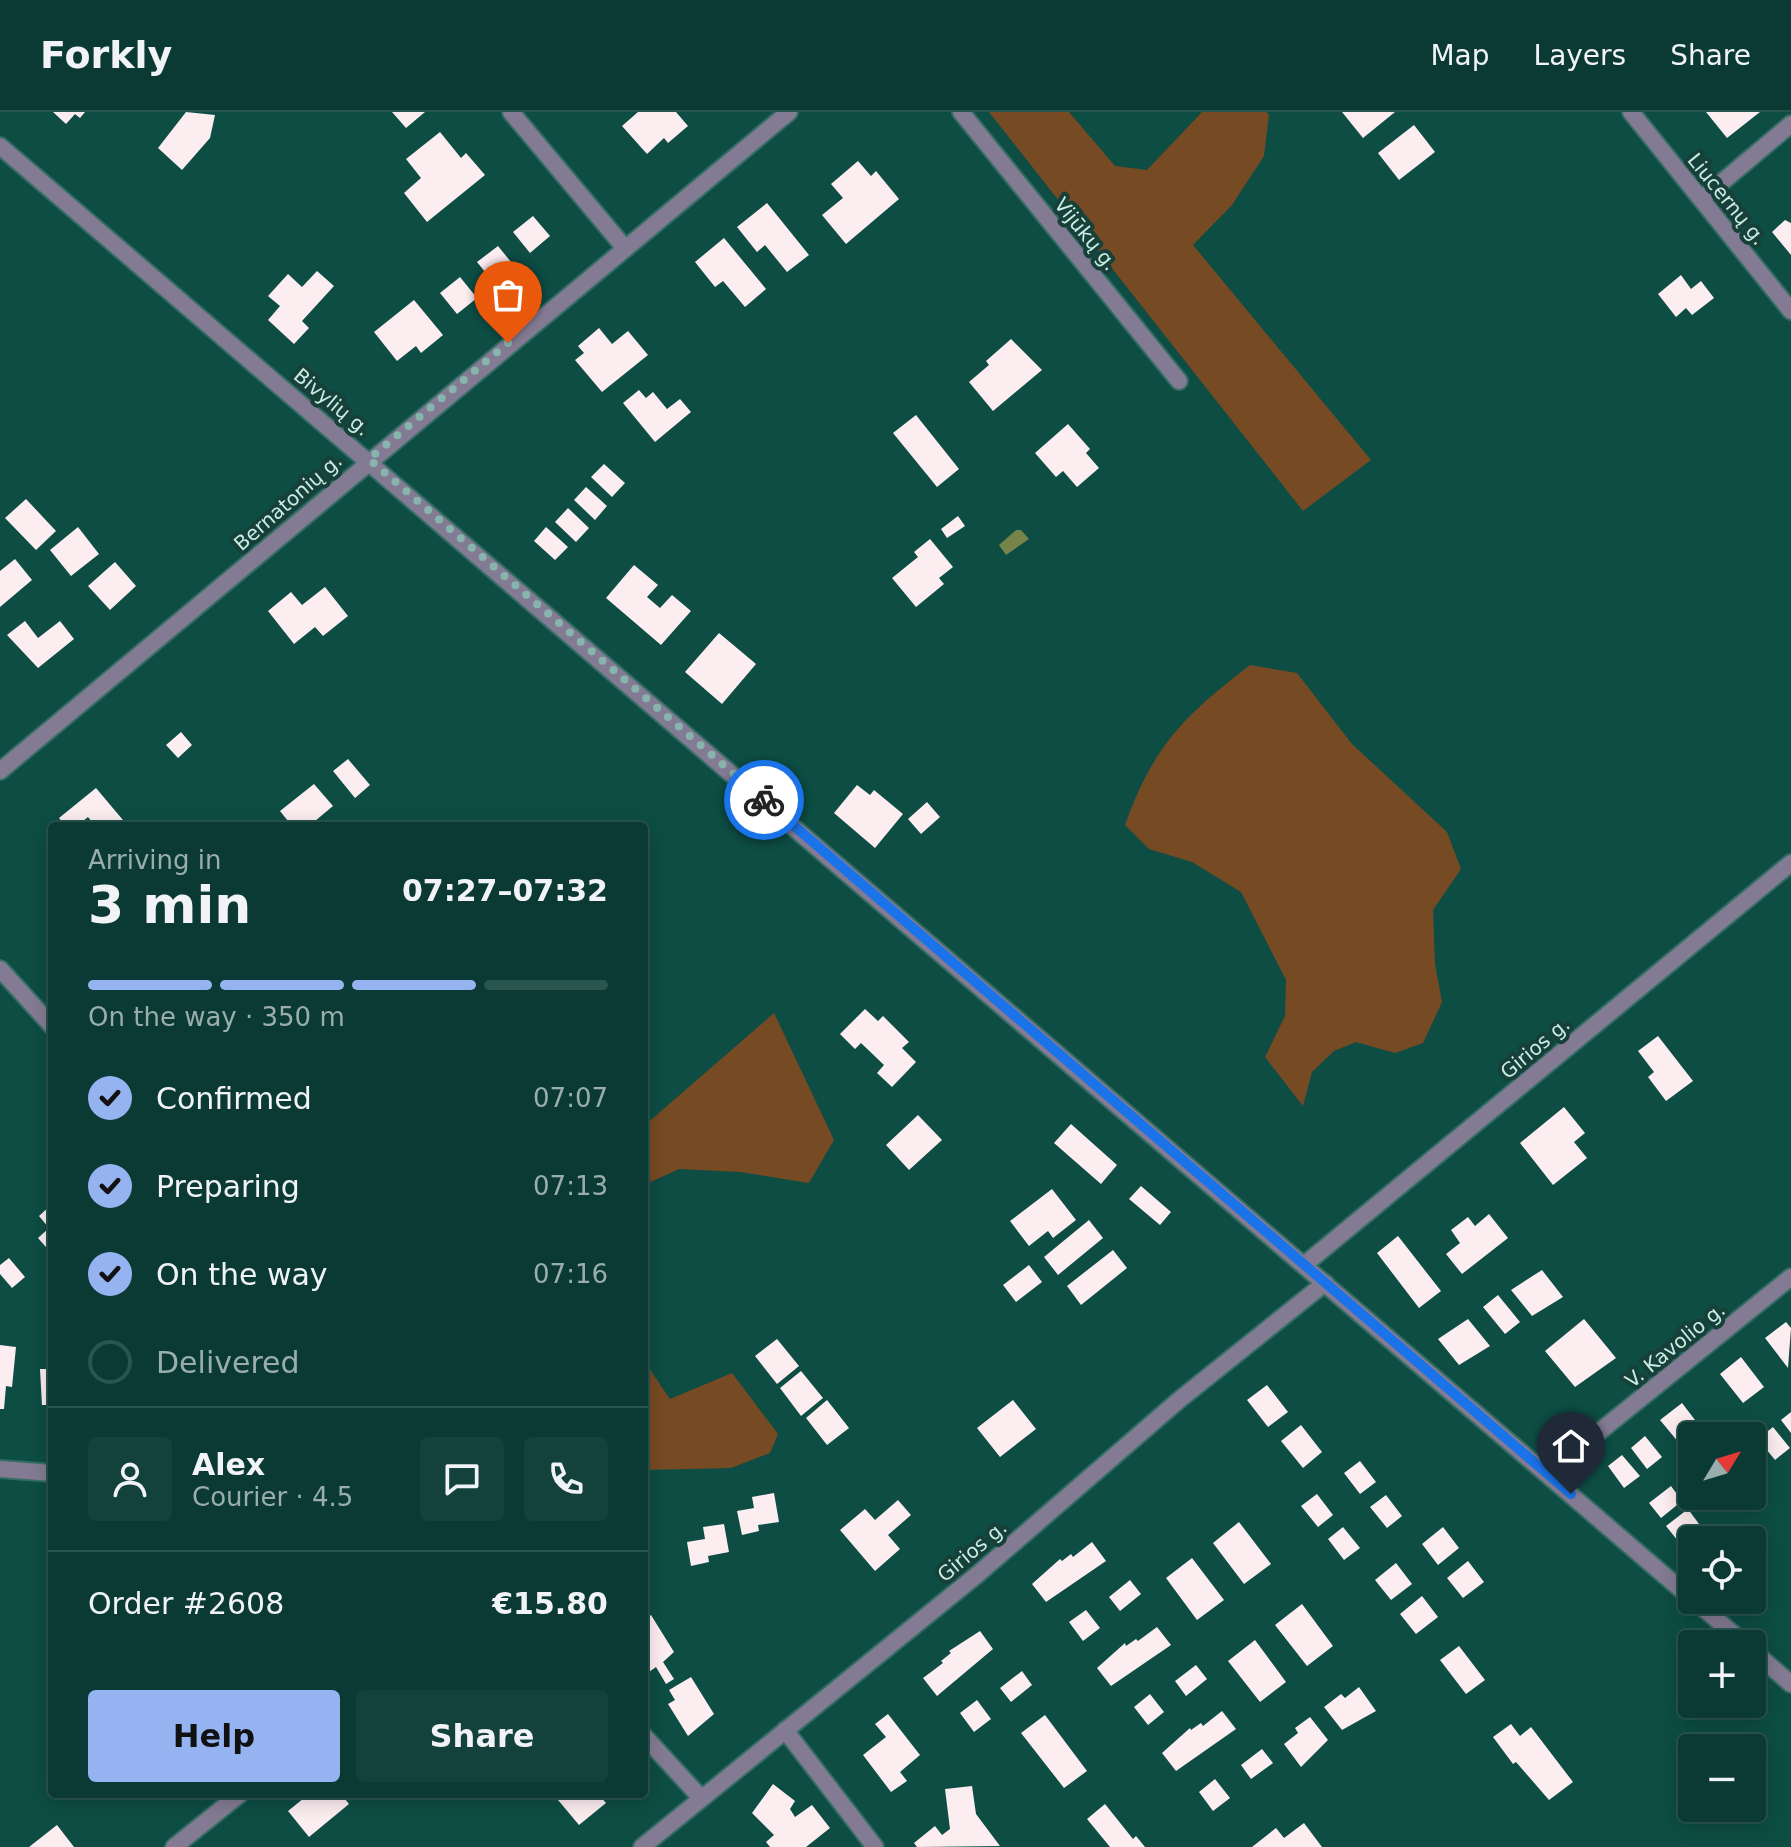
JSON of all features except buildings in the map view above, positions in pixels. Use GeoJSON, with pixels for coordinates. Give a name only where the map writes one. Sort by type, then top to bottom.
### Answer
{"type":"FeatureCollection","features":[{"type":"Feature","properties":{"kind":"street"},"geometry":{"type":"LineString","coordinates":[[511,112],[624,247]]}},
{"type":"Feature","properties":{"kind":"street","name":"Bernatonių g."},"geometry":{"type":"LineString","coordinates":[[0,771],[369,459],[789,112]]}},
{"type":"Feature","properties":{"kind":"street","name":"Vijūkų g."},"geometry":{"type":"LineString","coordinates":[[961,112],[1179,381]]}},
{"type":"Feature","properties":{"kind":"street","name":"Liucernų g."},"geometry":{"type":"LineString","coordinates":[[1631,112],[1791,311]]}},
{"type":"Feature","properties":{"kind":"street"},"geometry":{"type":"LineString","coordinates":[[1702,199],[1791,124]]}},
{"type":"Feature","properties":{"kind":"street","name":"Bivylių g."},"geometry":{"type":"LineString","coordinates":[[0,146],[369,459],[1678,1586]]}},
{"type":"Feature","properties":{"kind":"street","name":"Girios g."},"geometry":{"type":"LineString","coordinates":[[1304,1265],[1791,863]]}},
{"type":"Feature","properties":{"kind":"street"},"geometry":{"type":"LineString","coordinates":[[0,969],[48,1022]]}},
{"type":"Feature","properties":{"kind":"street","name":"V. Kavolio g."},"geometry":{"type":"LineString","coordinates":[[1547,1474],[1791,1277]]}},
{"type":"Feature","properties":{"kind":"street","name":"Girios g."},"geometry":{"type":"LineString","coordinates":[[642,1847],[1325,1283]]}},
{"type":"Feature","properties":{"kind":"street"},"geometry":{"type":"LineString","coordinates":[[0,1469],[48,1473]]}},
{"type":"Feature","properties":{"kind":"street","name":"Bivylių g."},"geometry":{"type":"LineString","coordinates":[[1710,1614],[1729,1630]]}},
{"type":"Feature","properties":{"kind":"street"},"geometry":{"type":"LineString","coordinates":[[1766,1662],[1791,1684]]}},
{"type":"Feature","properties":{"kind":"street"},"geometry":{"type":"LineString","coordinates":[[785,1730],[875,1847]]}},
{"type":"Feature","properties":{"kind":"street"},"geometry":{"type":"LineString","coordinates":[[648,1740],[701,1798]]}},
{"type":"Feature","properties":{"kind":"street"},"geometry":{"type":"LineString","coordinates":[[174,1847],[235,1798]]}},
{"type":"Feature","properties":{"kind":"shaded area"},"geometry":{"type":"Polygon","coordinates":[[[989,112],[1069,112],[1115,166],[1147,170],[1202,112],[1266,112],[1269,115],[1264,156],[1232,205],[1193,245],[1371,460],[1303,511],[989,112]]]}},
{"type":"Feature","properties":{"kind":"shaded area"},"geometry":{"type":"Polygon","coordinates":[[[1016,530],[1021,530],[1029,539],[1006,555],[999,545],[1016,530]]]}},
{"type":"Feature","properties":{"kind":"shaded area"},"geometry":{"type":"Polygon","coordinates":[[[1250,665],[1297,673],[1352,744],[1447,832],[1461,869],[1433,910],[1435,964],[1442,1002],[1423,1043],[1395,1053],[1356,1042],[1334,1051],[1312,1072],[1303,1106],[1265,1057],[1285,1016],[1286,980],[1241,892],[1192,862],[1149,849],[1125,825],[1147,774],[1174,734],[1207,700],[1250,665]]]}},
{"type":"Feature","properties":{"kind":"shaded area"},"geometry":{"type":"Polygon","coordinates":[[[774,1013],[834,1140],[809,1183],[740,1172],[679,1169],[648,1183],[648,1123],[774,1013]]]}},
{"type":"Feature","properties":{"kind":"shaded area"},"geometry":{"type":"Polygon","coordinates":[[[648,1367],[670,1399],[732,1373],[778,1434],[770,1453],[731,1468],[648,1470],[648,1367]]]}},
{"type":"Feature","properties":{"kind":"way so far"},"geometry":{"type":"LineString","coordinates":[[508,343],[369,459],[764,800]]}},
{"type":"Feature","properties":{"kind":"route"},"geometry":{"type":"LineString","coordinates":[[764,800],[1571,1494]]}}]}
